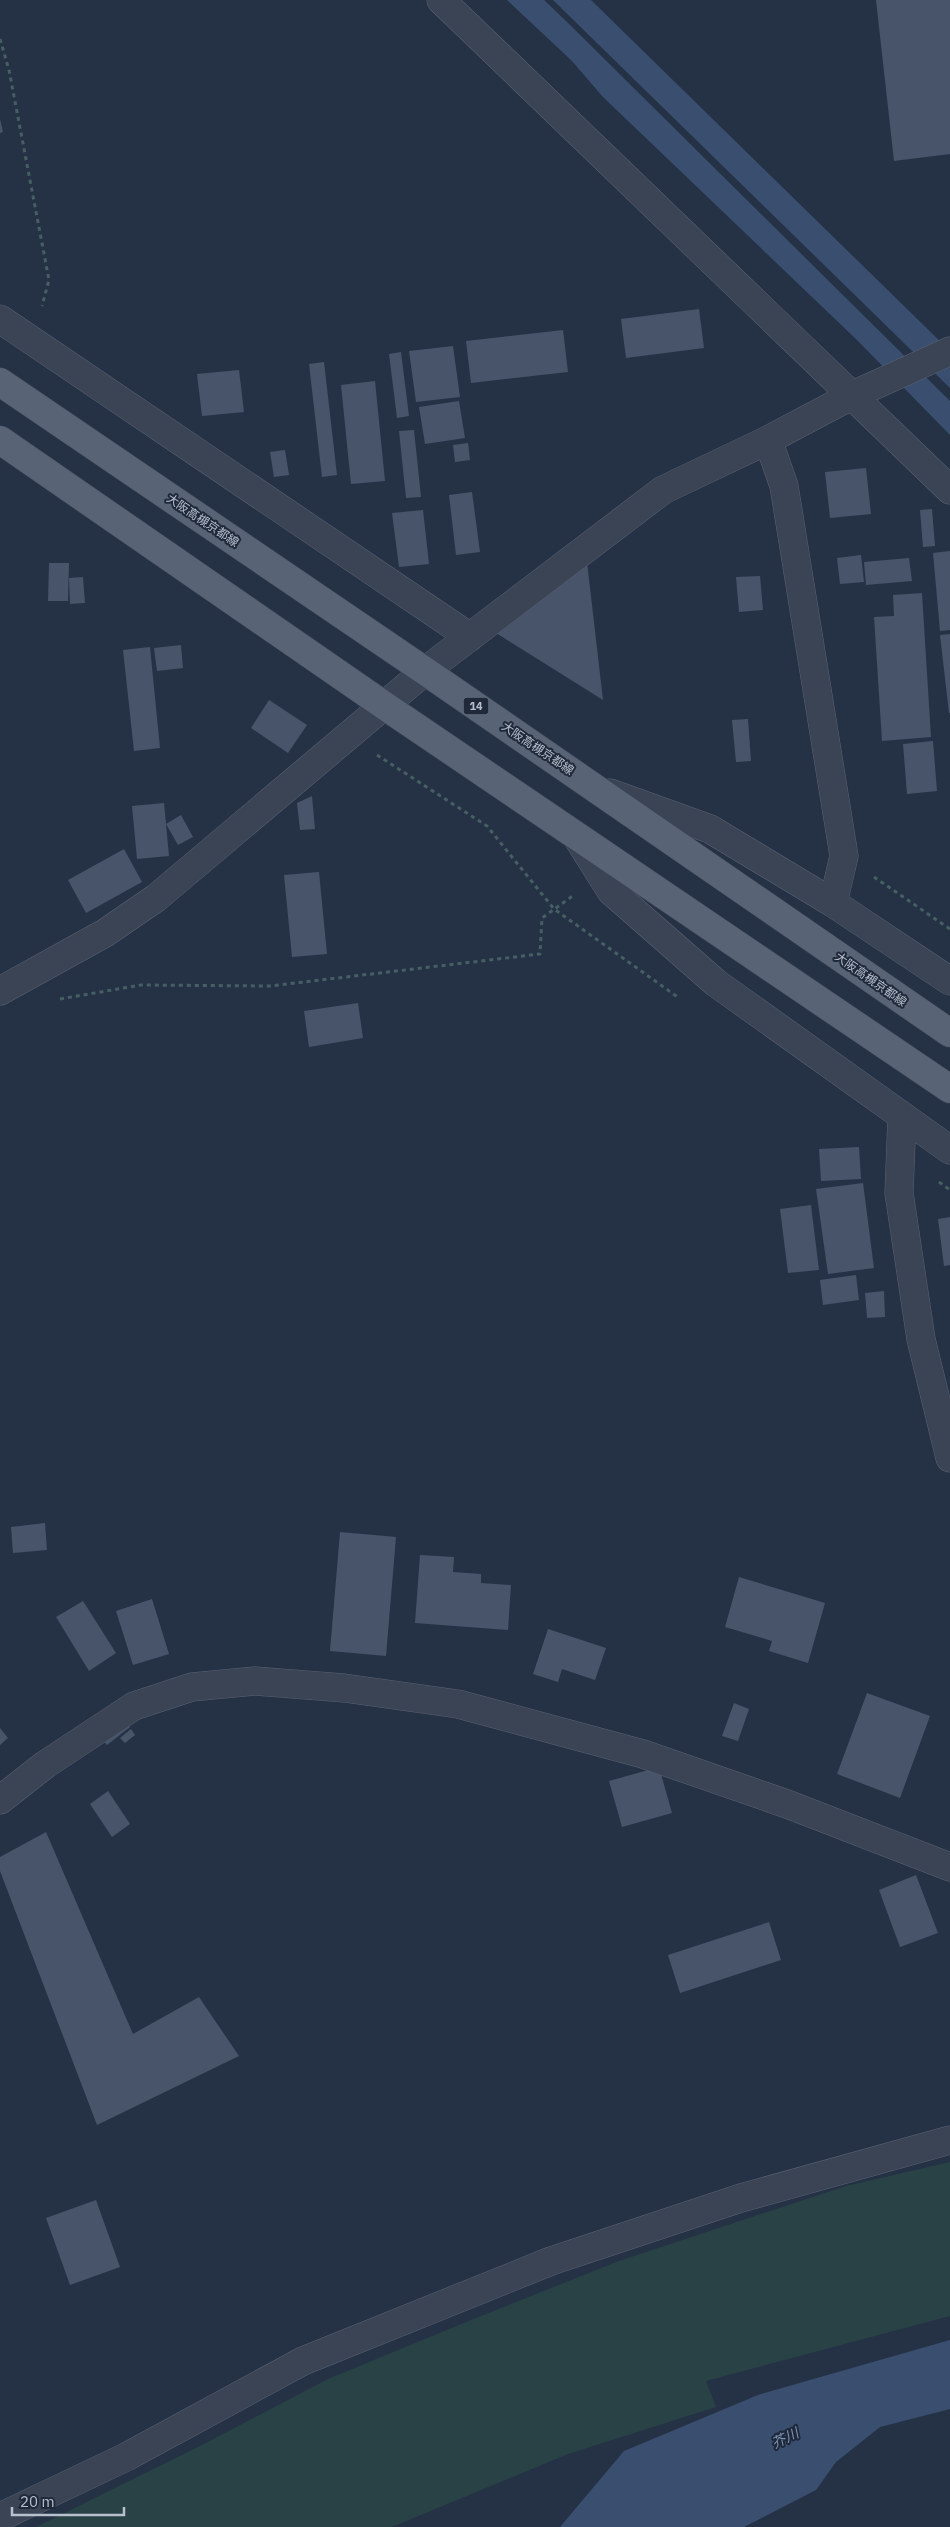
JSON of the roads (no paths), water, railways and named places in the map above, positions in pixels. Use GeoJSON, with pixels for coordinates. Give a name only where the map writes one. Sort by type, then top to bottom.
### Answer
{"type":"FeatureCollection","features":[{"type":"Feature","properties":{"kind":"main road","name":"大阪高槻京都線"},"geometry":{"type":"LineString","coordinates":[[0,382],[598,789],[950,1033]]}},
{"type":"Feature","properties":{"kind":"main road"},"geometry":{"type":"LineString","coordinates":[[0,440],[385,706],[950,1089]]}},
{"type":"Feature","properties":{"kind":"street"},"geometry":{"type":"LineString","coordinates":[[442,0],[950,490]]}},
{"type":"Feature","properties":{"kind":"street"},"geometry":{"type":"LineString","coordinates":[[0,319],[470,637]]}},
{"type":"Feature","properties":{"kind":"street"},"geometry":{"type":"LineString","coordinates":[[0,991],[67,956],[156,898],[425,671],[663,490],[768,440],[851,396],[950,351]]}},
{"type":"Feature","properties":{"kind":"street"},"geometry":{"type":"LineString","coordinates":[[768,440],[784,486],[844,856],[833,903]]}},
{"type":"Feature","properties":{"kind":"street"},"geometry":{"type":"LineString","coordinates":[[598,789],[710,829],[833,903],[950,981]]}},
{"type":"Feature","properties":{"kind":"street"},"geometry":{"type":"LineString","coordinates":[[577,837],[611,891],[716,983],[950,1150]]}},
{"type":"Feature","properties":{"kind":"street"},"geometry":{"type":"LineString","coordinates":[[902,1117],[898,1193],[921,1339],[950,1458]]}},
{"type":"Feature","properties":{"kind":"street"},"geometry":{"type":"LineString","coordinates":[[0,1800],[46,1764],[134,1706],[192,1687],[255,1680],[344,1688],[458,1704],[643,1754],[787,1804],[950,1867]]}},
{"type":"Feature","properties":{"kind":"street"},"geometry":{"type":"LineString","coordinates":[[0,2517],[126,2457],[303,2361],[542,2265],[741,2198],[950,2140]]}},
{"type":"Feature","properties":{"kind":"water"},"geometry":{"type":"Polygon","coordinates":[[[507,0],[544,0],[566,21],[950,401],[950,435],[858,341],[603,97],[572,61],[507,0]]]}},
{"type":"Feature","properties":{"kind":"water"},"geometry":{"type":"Polygon","coordinates":[[[553,0],[591,0],[950,351],[950,388],[553,0]]]}},
{"type":"Feature","properties":{"kind":"water","name":"芥川"},"geometry":{"type":"Polygon","coordinates":[[[950,2340],[950,2409],[880,2427],[836,2462],[816,2490],[744,2527],[560,2527],[624,2451],[758,2395],[950,2340]]]}}]}
